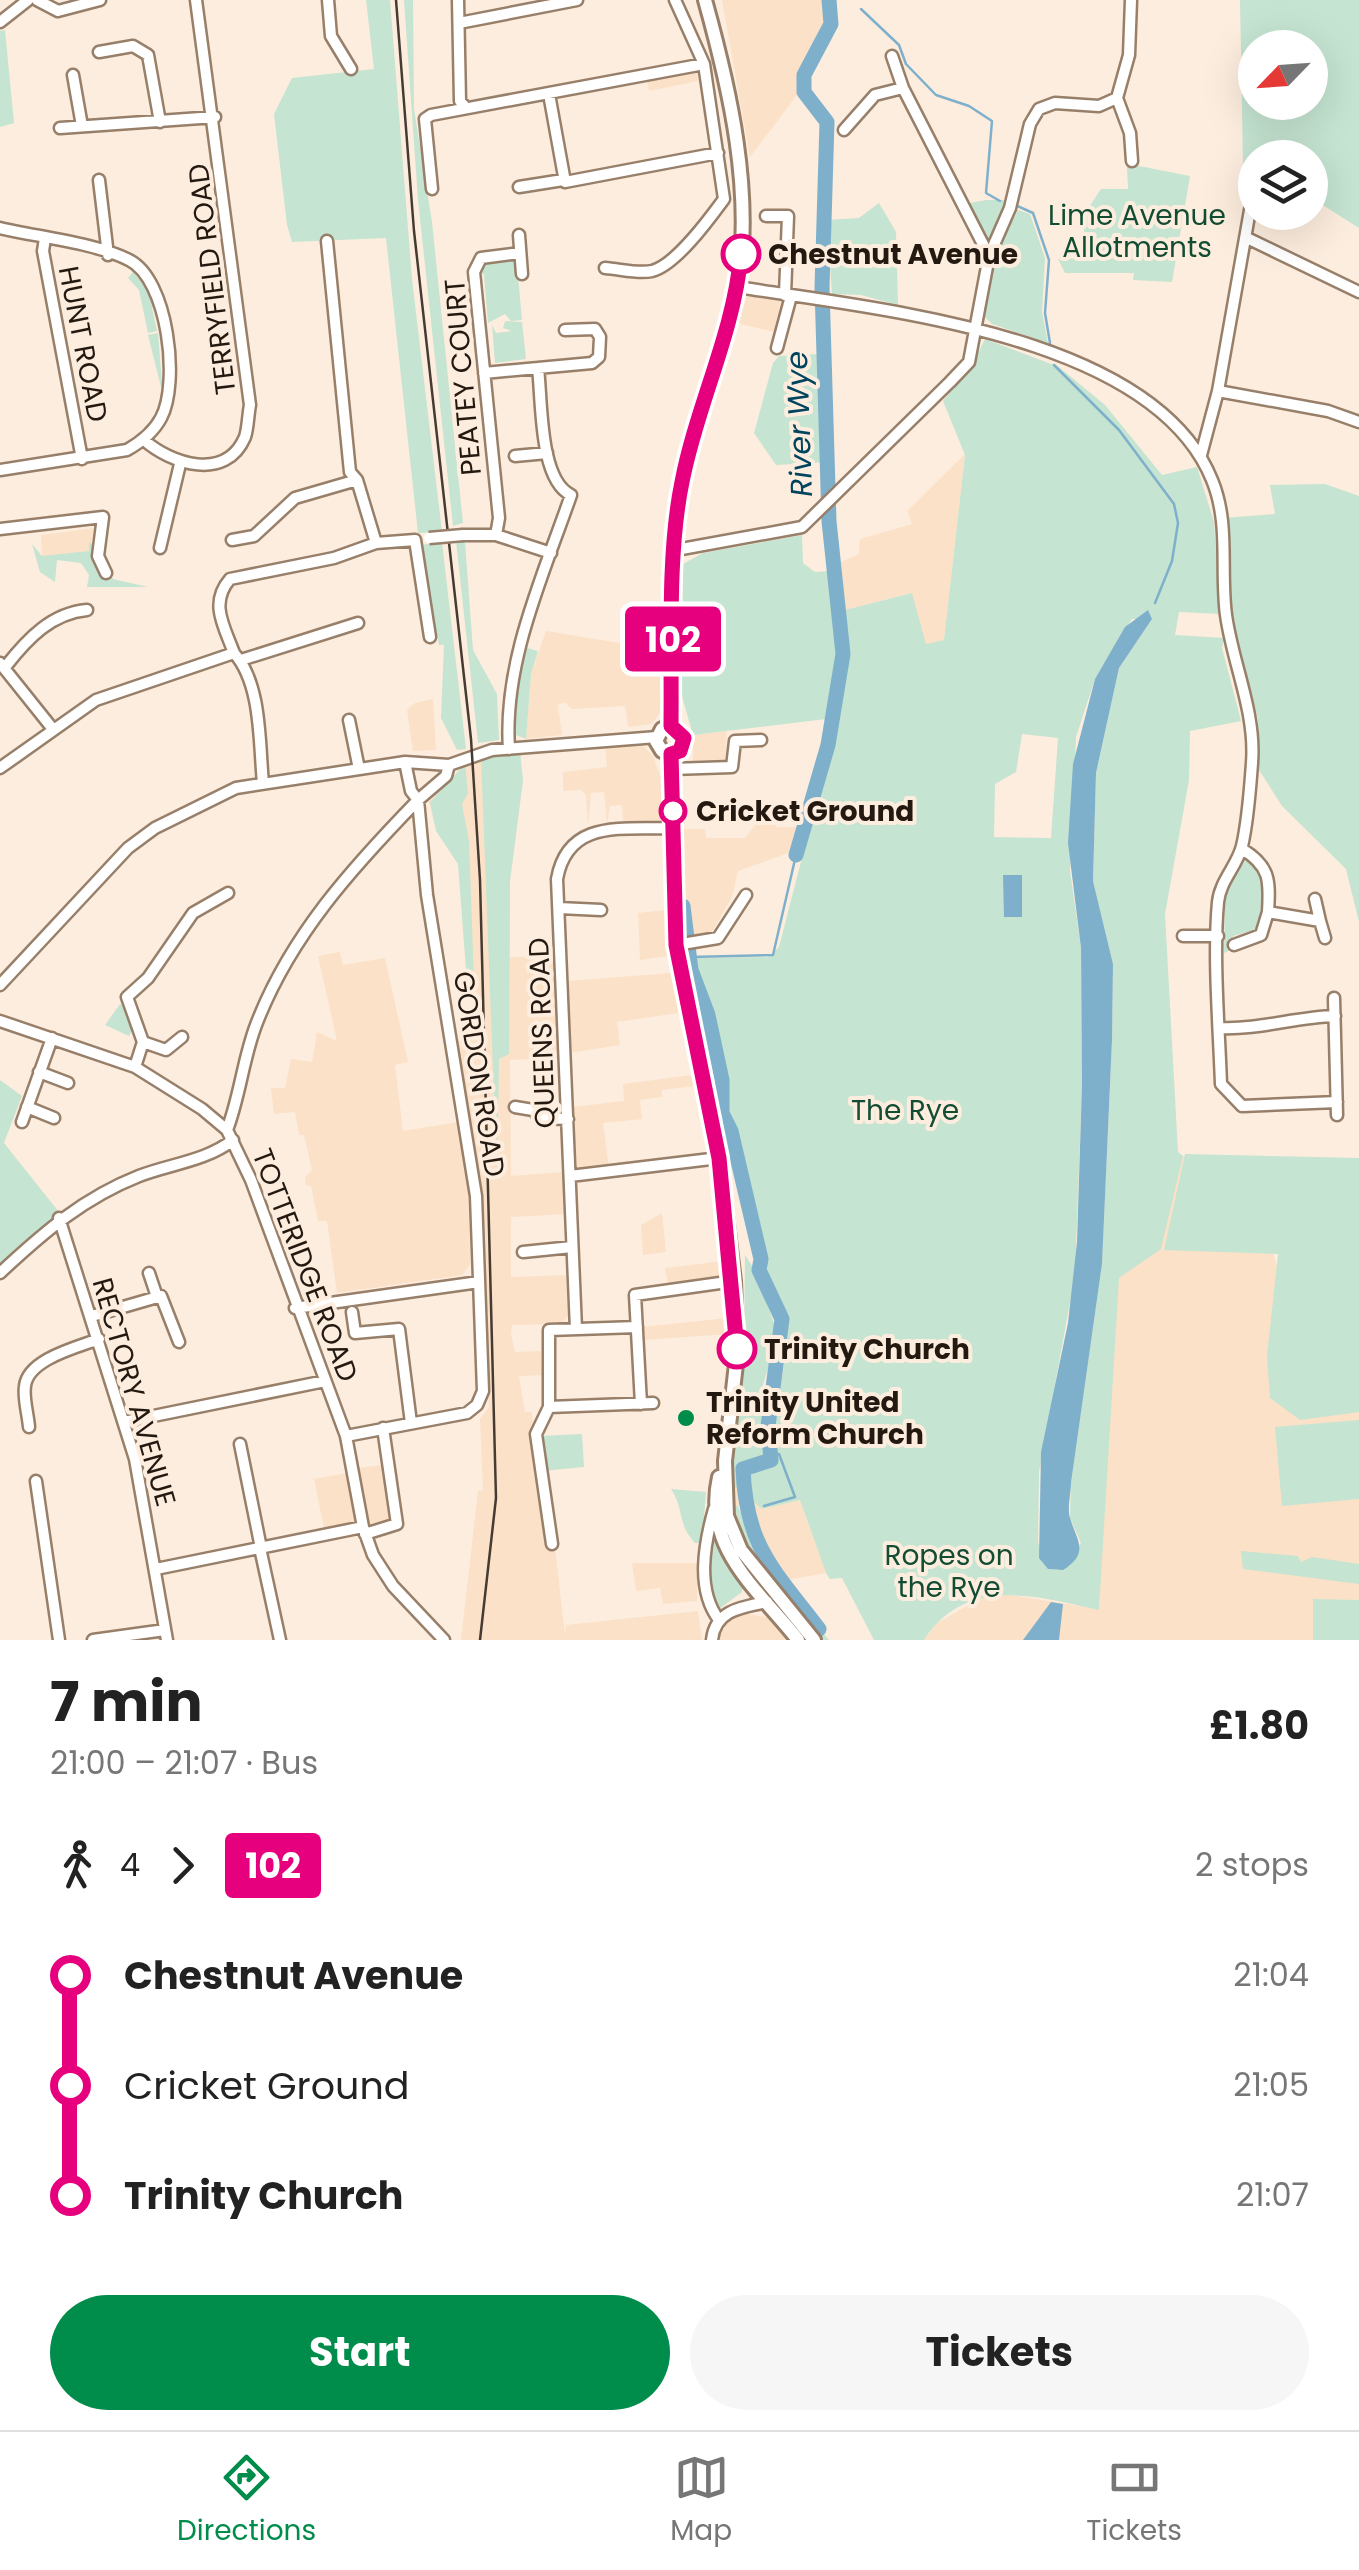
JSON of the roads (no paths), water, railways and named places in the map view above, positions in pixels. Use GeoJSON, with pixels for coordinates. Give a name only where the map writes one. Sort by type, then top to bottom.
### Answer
{"type":"FeatureCollection","features":[{"type":"Feature","properties":{"kind":"main road"},"geometry":{"type":"LineString","coordinates":[[705,0],[732,115],[740,200],[738,287],[690,442],[680,490],[671,726],[684,738],[672,762],[676,945],[719,1158],[734,1281],[738,1355],[719,1505],[741,1550],[798,1640]]}},
{"type":"Feature","properties":{"kind":"main road"},"geometry":{"type":"LineString","coordinates":[[671,726],[656,737],[658,748],[672,762]]}},
{"type":"Feature","properties":{"kind":"main road"},"geometry":{"type":"LineString","coordinates":[[772,1599],[814,1640]]}},
{"type":"Feature","properties":{"kind":"street"},"geometry":{"type":"LineString","coordinates":[[0,22],[28,0]]}},
{"type":"Feature","properties":{"kind":"street"},"geometry":{"type":"LineString","coordinates":[[37,0],[58,11],[100,0]]}},
{"type":"Feature","properties":{"kind":"street"},"geometry":{"type":"LineString","coordinates":[[60,128],[215,117],[196,0]]}},
{"type":"Feature","properties":{"kind":"street"},"geometry":{"type":"LineString","coordinates":[[328,0],[331,36],[351,70]]}},
{"type":"Feature","properties":{"kind":"street"},"geometry":{"type":"LineString","coordinates":[[458,0],[460,101],[466,108]]}},
{"type":"Feature","properties":{"kind":"street"},"geometry":{"type":"LineString","coordinates":[[459,22],[577,0]]}},
{"type":"Feature","properties":{"kind":"street"},"geometry":{"type":"LineString","coordinates":[[605,268],[625,264],[650,271],[662,267],[699,235],[724,199],[704,64],[675,0]]}},
{"type":"Feature","properties":{"kind":"street"},"geometry":{"type":"LineString","coordinates":[[1131,0],[1128,55],[1117,98],[1130,134],[1132,161]]}},
{"type":"Feature","properties":{"kind":"street"},"geometry":{"type":"LineString","coordinates":[[99,52],[133,46],[148,55],[160,122]]}},
{"type":"Feature","properties":{"kind":"street"},"geometry":{"type":"LineString","coordinates":[[892,56],[904,88],[989,256]]}},
{"type":"Feature","properties":{"kind":"street"},"geometry":{"type":"LineString","coordinates":[[432,189],[435,170],[425,120],[466,108],[704,64]]}},
{"type":"Feature","properties":{"kind":"street"},"geometry":{"type":"LineString","coordinates":[[73,75],[82,126]]}},
{"type":"Feature","properties":{"kind":"street"},"geometry":{"type":"LineString","coordinates":[[844,130],[874,94],[904,88]]}},
{"type":"Feature","properties":{"kind":"street"},"geometry":{"type":"LineString","coordinates":[[549,94],[563,180]]}},
{"type":"Feature","properties":{"kind":"street"},"geometry":{"type":"LineString","coordinates":[[676,550],[802,527],[969,362],[989,256],[1010,208],[1030,124],[1039,109],[1055,103],[1098,106],[1117,98]]}},
{"type":"Feature","properties":{"kind":"street","name":"TERRYFIELD ROAD"},"geometry":{"type":"LineString","coordinates":[[180,464],[201,466],[234,452],[244,437],[250,405],[215,117]]}},
{"type":"Feature","properties":{"kind":"street"},"geometry":{"type":"LineString","coordinates":[[520,187],[718,153]]}},
{"type":"Feature","properties":{"kind":"street"},"geometry":{"type":"LineString","coordinates":[[99,180],[108,254]]}},
{"type":"Feature","properties":{"kind":"street"},"geometry":{"type":"LineString","coordinates":[[724,199],[740,200]]}},
{"type":"Feature","properties":{"kind":"street"},"geometry":{"type":"LineString","coordinates":[[766,216],[788,216],[788,295],[777,348]]}},
{"type":"Feature","properties":{"kind":"street"},"geometry":{"type":"LineString","coordinates":[[0,228],[128,260],[146,272],[158,298],[171,385],[161,417],[144,440],[127,450],[0,470]]}},
{"type":"Feature","properties":{"kind":"street"},"geometry":{"type":"LineString","coordinates":[[1201,456],[1218,392],[1248,230]]}},
{"type":"Feature","properties":{"kind":"street"},"geometry":{"type":"LineString","coordinates":[[519,236],[522,274]]}},
{"type":"Feature","properties":{"kind":"street","name":"HUNT ROAD"},"geometry":{"type":"LineString","coordinates":[[45,238],[42,251],[82,459]]}},
{"type":"Feature","properties":{"kind":"street"},"geometry":{"type":"LineString","coordinates":[[1247,238],[1359,292]]}},
{"type":"Feature","properties":{"kind":"street"},"geometry":{"type":"LineString","coordinates":[[327,240],[350,472],[357,480],[376,543]]}},
{"type":"Feature","properties":{"kind":"street","name":"PEATEY COURT"},"geometry":{"type":"LineString","coordinates":[[496,535],[499,518],[475,263],[520,252]]}},
{"type":"Feature","properties":{"kind":"street"},"geometry":{"type":"LineString","coordinates":[[738,287],[978,327],[1118,380],[1201,456],[1213,482],[1224,531],[1229,637],[1252,721],[1252,761],[1242,849],[1218,898],[1222,1084],[1242,1106],[1337,1102]]}},
{"type":"Feature","properties":{"kind":"street"},"geometry":{"type":"LineString","coordinates":[[484,373],[592,363],[600,357],[596,330],[565,330]]}},
{"type":"Feature","properties":{"kind":"street"},"geometry":{"type":"LineString","coordinates":[[538,368],[552,480],[570,495]]}},
{"type":"Feature","properties":{"kind":"street"},"geometry":{"type":"LineString","coordinates":[[1218,392],[1328,411],[1359,422]]}},
{"type":"Feature","properties":{"kind":"street"},"geometry":{"type":"LineString","coordinates":[[144,440],[180,464],[160,548]]}},
{"type":"Feature","properties":{"kind":"street"},"geometry":{"type":"LineString","coordinates":[[515,456],[547,453]]}},
{"type":"Feature","properties":{"kind":"street"},"geometry":{"type":"LineString","coordinates":[[232,540],[254,536],[304,494],[357,480]]}},
{"type":"Feature","properties":{"kind":"street"},"geometry":{"type":"LineString","coordinates":[[509,749],[509,694],[576,482]]}},
{"type":"Feature","properties":{"kind":"street"},"geometry":{"type":"LineString","coordinates":[[0,529],[104,517],[98,556],[106,573]]}},
{"type":"Feature","properties":{"kind":"street"},"geometry":{"type":"LineString","coordinates":[[263,784],[255,708],[217,605],[220,591],[230,579],[334,558],[376,543],[463,535],[496,535],[551,554]]}},
{"type":"Feature","properties":{"kind":"street"},"geometry":{"type":"LineString","coordinates":[[415,540],[430,637]]}},
{"type":"Feature","properties":{"kind":"street"},"geometry":{"type":"LineString","coordinates":[[52,728],[3,664],[62,612],[87,610]]}},
{"type":"Feature","properties":{"kind":"street"},"geometry":{"type":"LineString","coordinates":[[0,768],[96,700],[358,623]]}},
{"type":"Feature","properties":{"kind":"street"},"geometry":{"type":"LineString","coordinates":[[348,720],[358,769]]}},
{"type":"Feature","properties":{"kind":"street"},"geometry":{"type":"LineString","coordinates":[[0,985],[128,848],[197,805],[236,788],[405,762],[449,765],[480,752],[656,737]]}},
{"type":"Feature","properties":{"kind":"street"},"geometry":{"type":"LineString","coordinates":[[672,762],[732,768],[735,741],[761,740]]}},
{"type":"Feature","properties":{"kind":"street","name":"GORDON ROAD"},"geometry":{"type":"LineString","coordinates":[[405,762],[411,791],[422,804],[427,895],[476,1196],[483,1391],[478,1405],[467,1413],[411,1423]]}},
{"type":"Feature","properties":{"kind":"street"},"geometry":{"type":"LineString","coordinates":[[0,1274],[59,1218],[126,1182],[220,1150],[230,1135],[255,1028],[283,961],[372,848],[446,776],[449,765]]}},
{"type":"Feature","properties":{"kind":"street","name":"QUEENS ROAD"},"geometry":{"type":"LineString","coordinates":[[576,1329],[560,861],[579,836],[594,830],[673,828]]}},
{"type":"Feature","properties":{"kind":"street"},"geometry":{"type":"LineString","coordinates":[[1234,944],[1261,936],[1268,912],[1270,876],[1261,860],[1242,849]]}},
{"type":"Feature","properties":{"kind":"street"},"geometry":{"type":"LineString","coordinates":[[135,1067],[143,1042],[127,997],[148,978],[193,913],[228,893]]}},
{"type":"Feature","properties":{"kind":"street"},"geometry":{"type":"LineString","coordinates":[[676,945],[718,938],[746,895]]}},
{"type":"Feature","properties":{"kind":"street"},"geometry":{"type":"LineString","coordinates":[[1315,899],[1325,938]]}},
{"type":"Feature","properties":{"kind":"street"},"geometry":{"type":"LineString","coordinates":[[559,908],[601,910]]}},
{"type":"Feature","properties":{"kind":"street"},"geometry":{"type":"LineString","coordinates":[[1268,912],[1320,921]]}},
{"type":"Feature","properties":{"kind":"street"},"geometry":{"type":"LineString","coordinates":[[1182,936],[1218,936]]}},
{"type":"Feature","properties":{"kind":"street"},"geometry":{"type":"LineString","coordinates":[[1334,998],[1337,1115]]}},
{"type":"Feature","properties":{"kind":"street"},"geometry":{"type":"LineString","coordinates":[[1219,1028],[1256,1030],[1305,1016],[1334,1016]]}},
{"type":"Feature","properties":{"kind":"street","name":"TOTTERIDGE ROAD"},"geometry":{"type":"LineString","coordinates":[[0,1020],[135,1067],[202,1109],[230,1135],[346,1436],[364,1530],[392,1586],[444,1640]]}},
{"type":"Feature","properties":{"kind":"street"},"geometry":{"type":"LineString","coordinates":[[143,1042],[166,1050],[182,1037]]}},
{"type":"Feature","properties":{"kind":"street"},"geometry":{"type":"LineString","coordinates":[[22,1122],[52,1038]]}},
{"type":"Feature","properties":{"kind":"street"},"geometry":{"type":"LineString","coordinates":[[38,1072],[68,1082]]}},
{"type":"Feature","properties":{"kind":"street"},"geometry":{"type":"LineString","coordinates":[[27,1107],[54,1118]]}},
{"type":"Feature","properties":{"kind":"street"},"geometry":{"type":"LineString","coordinates":[[515,1108],[534,1110],[540,1118],[568,1119]]}},
{"type":"Feature","properties":{"kind":"street"},"geometry":{"type":"LineString","coordinates":[[570,1176],[719,1158]]}},
{"type":"Feature","properties":{"kind":"street","name":"RECTORY AVENUE"},"geometry":{"type":"LineString","coordinates":[[59,1218],[124,1422],[166,1635]]}},
{"type":"Feature","properties":{"kind":"street"},"geometry":{"type":"LineString","coordinates":[[524,1252],[572,1248]]}},
{"type":"Feature","properties":{"kind":"street"},"geometry":{"type":"LineString","coordinates":[[149,1273],[157,1297]]}},
{"type":"Feature","properties":{"kind":"street"},"geometry":{"type":"LineString","coordinates":[[549,1407],[647,1403],[636,1296],[734,1281]]}},
{"type":"Feature","properties":{"kind":"street"},"geometry":{"type":"LineString","coordinates":[[295,1308],[479,1282]]}},
{"type":"Feature","properties":{"kind":"street"},"geometry":{"type":"LineString","coordinates":[[92,1316],[161,1296],[179,1342]]}},
{"type":"Feature","properties":{"kind":"street"},"geometry":{"type":"LineString","coordinates":[[346,1436],[411,1423],[399,1329],[355,1333],[352,1312]]}},
{"type":"Feature","properties":{"kind":"street"},"geometry":{"type":"LineString","coordinates":[[552,1544],[536,1434],[549,1407],[549,1330],[637,1326]]}},
{"type":"Feature","properties":{"kind":"street"},"geometry":{"type":"LineString","coordinates":[[29,1427],[33,1412],[27,1378],[52,1358],[99,1339]]}},
{"type":"Feature","properties":{"kind":"street"},"geometry":{"type":"LineString","coordinates":[[124,1422],[325,1380]]}},
{"type":"Feature","properties":{"kind":"street"},"geometry":{"type":"LineString","coordinates":[[156,1569],[397,1524],[383,1428]]}},
{"type":"Feature","properties":{"kind":"street"},"geometry":{"type":"LineString","coordinates":[[240,1444],[280,1640]]}},
{"type":"Feature","properties":{"kind":"street"},"geometry":{"type":"LineString","coordinates":[[36,1481],[59,1640]]}},
{"type":"Feature","properties":{"kind":"street"},"geometry":{"type":"LineString","coordinates":[[719,1505],[705,1550],[706,1603],[719,1620]]}},
{"type":"Feature","properties":{"kind":"street"},"geometry":{"type":"LineString","coordinates":[[712,1640],[719,1620],[736,1607],[772,1599]]}},
{"type":"Feature","properties":{"kind":"street"},"geometry":{"type":"LineString","coordinates":[[93,1640],[166,1635]]}},
{"type":"Feature","properties":{"kind":"water"},"geometry":{"type":"Polygon","coordinates":[[[1148,610],[1152,619],[1119,668],[1096,773],[1093,881],[1113,964],[1102,1264],[1069,1505],[1079,1552],[1063,1570],[1048,1569],[1039,1558],[1041,1452],[1068,1323],[1077,1242],[1082,1084],[1081,948],[1068,843],[1073,764],[1095,679],[1125,627],[1148,610]]]}},
{"type":"Feature","properties":{"kind":"water"},"geometry":{"type":"Polygon","coordinates":[[[1003,875],[1022,875],[1022,917],[1004,917],[1003,875]]]}},
{"type":"Feature","properties":{"kind":"water"},"geometry":{"type":"Polygon","coordinates":[[[1051,1602],[1063,1604],[1059,1640],[1023,1640],[1051,1602]]]}},
{"type":"Feature","properties":{"kind":"waterway","name":"River Wye"},"geometry":{"type":"LineString","coordinates":[[796,855],[828,745],[843,654],[829,521],[822,288],[827,122],[804,92],[804,75],[831,24],[829,0]]}},
{"type":"Feature","properties":{"kind":"waterway"},"geometry":{"type":"LineString","coordinates":[[861,9],[899,45],[906,64],[936,95],[969,106],[992,121],[986,193],[1000,201]]}},
{"type":"Feature","properties":{"kind":"waterway"},"geometry":{"type":"LineString","coordinates":[[1015,205],[1033,213],[1049,260],[1045,313],[1050,343]]}},
{"type":"Feature","properties":{"kind":"waterway"},"geometry":{"type":"LineString","coordinates":[[1054,365],[1119,430],[1174,504],[1178,523],[1172,561],[1155,603]]}},
{"type":"Feature","properties":{"kind":"waterway"},"geometry":{"type":"LineString","coordinates":[[690,957],[773,955],[796,855]]}},
{"type":"Feature","properties":{"kind":"waterway","name":"River Wye"},"geometry":{"type":"LineString","coordinates":[[683,906],[691,970],[708,1015],[722,1080],[722,1113],[731,1131],[761,1259],[759,1270],[782,1319],[768,1426],[771,1460],[743,1469],[745,1496],[765,1556],[819,1629]]}},
{"type":"Feature","properties":{"kind":"waterway"},"geometry":{"type":"LineString","coordinates":[[764,1506],[795,1497],[779,1454]]}},
{"type":"Feature","properties":{"kind":"railway"},"geometry":{"type":"LineString","coordinates":[[396,0],[414,231],[471,739],[480,880],[496,1498],[480,1640]]}},
{"type":"Feature","properties":{"kind":"place","name":"Chestnut Avenue"},"geometry":{"type":"Point","coordinates":[741,254]}},
{"type":"Feature","properties":{"kind":"place","name":"Cricket Ground"},"geometry":{"type":"Point","coordinates":[673,811]}},
{"type":"Feature","properties":{"kind":"place","name":"Trinity Church"},"geometry":{"type":"Point","coordinates":[737,1349]}},
{"type":"Feature","properties":{"kind":"place","name":"Trinity United Reform Church"},"geometry":{"type":"Point","coordinates":[686,1418]}},
{"type":"Feature","properties":{"kind":"park label","name":"Lime Avenue Allotments"},"geometry":{"type":"Point","coordinates":[1137,231]}},
{"type":"Feature","properties":{"kind":"park label","name":"The Rye"},"geometry":{"type":"Point","coordinates":[905,1110]}},
{"type":"Feature","properties":{"kind":"park label","name":"Ropes on the Rye"},"geometry":{"type":"Point","coordinates":[949,1571]}}]}
